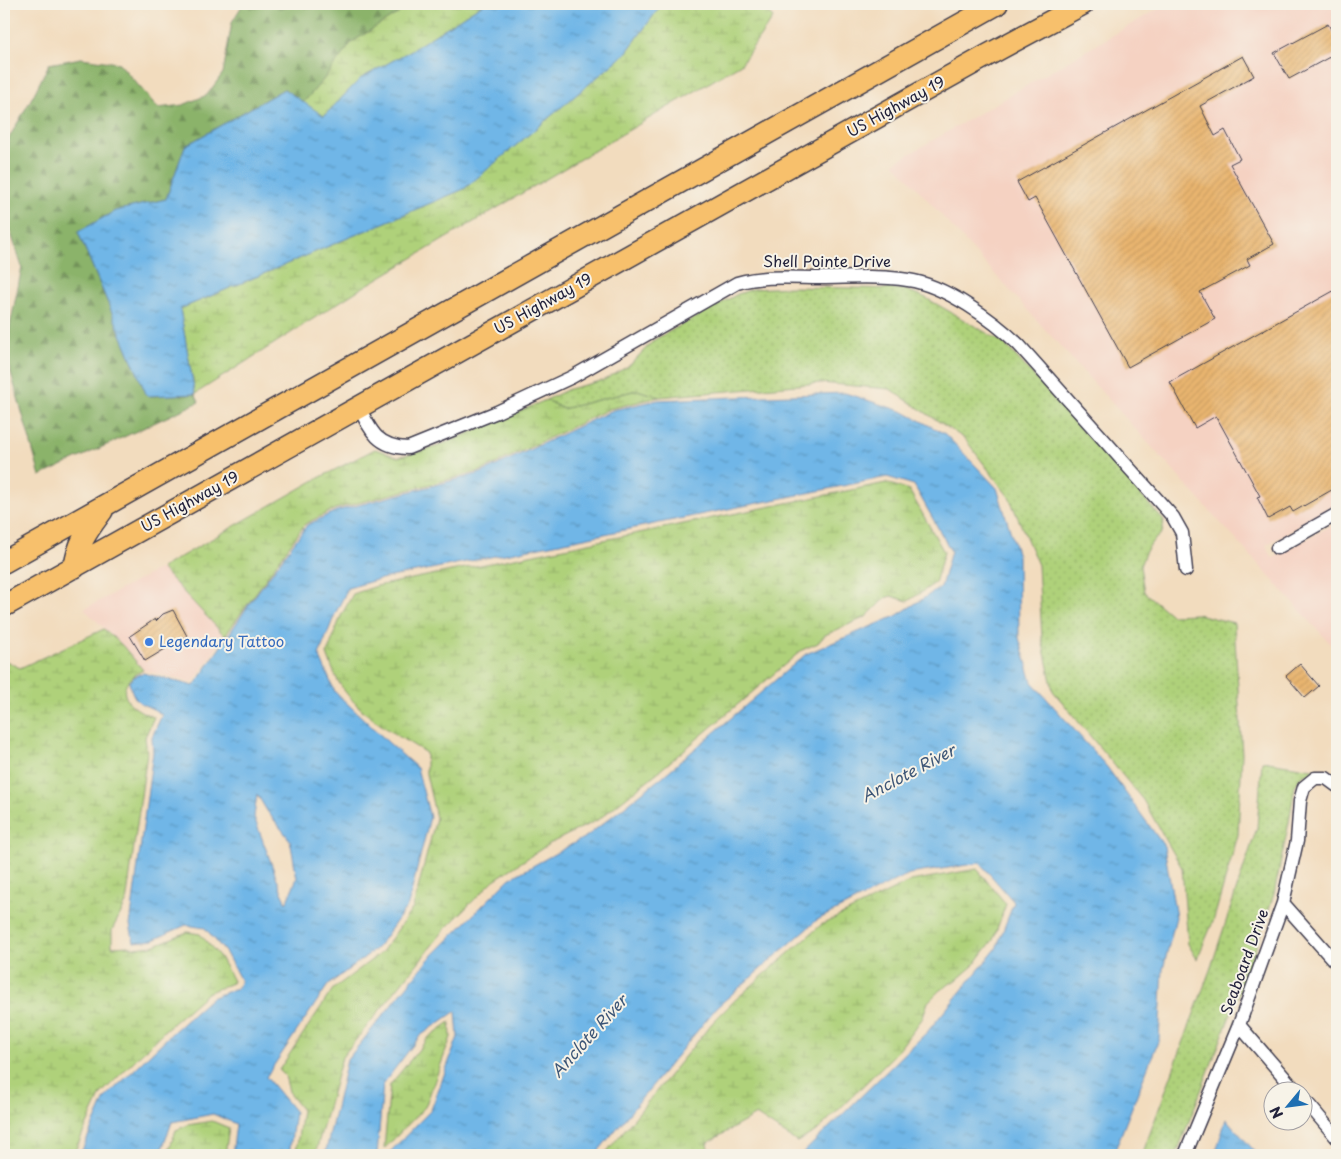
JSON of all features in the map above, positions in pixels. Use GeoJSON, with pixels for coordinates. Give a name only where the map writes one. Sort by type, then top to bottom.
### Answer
{"type":"FeatureCollection","features":[{"type":"Feature","properties":{"kind":"highway"},"geometry":{"type":"LineString","coordinates":[[4,562],[997,4]]}},
{"type":"Feature","properties":{"kind":"highway","name":"US Highway 19"},"geometry":{"type":"LineString","coordinates":[[4,606],[988,55],[1083,4]]}},
{"type":"Feature","properties":{"kind":"highway"},"geometry":{"type":"LineString","coordinates":[[75,567],[77,552],[82,539],[107,505]]}},
{"type":"Feature","properties":{"kind":"street","name":"Shell Pointe Drive"},"geometry":{"type":"LineString","coordinates":[[359,407],[369,428],[377,437],[386,444],[397,448],[408,448],[497,412],[572,377],[737,283],[762,278],[907,279],[918,281],[941,290],[1002,328],[1019,345],[1173,517],[1182,533],[1186,570]]}},
{"type":"Feature","properties":{"kind":"street"},"geometry":{"type":"LineString","coordinates":[[1277,548],[1337,514]]}},
{"type":"Feature","properties":{"kind":"street","name":"Seaboard Drive"},"geometry":{"type":"LineString","coordinates":[[1185,1155],[1239,1026],[1283,903],[1297,841],[1300,801],[1304,787],[1315,778],[1326,778],[1337,786]]}},
{"type":"Feature","properties":{"kind":"street"},"geometry":{"type":"LineString","coordinates":[[1283,903],[1337,964]]}},
{"type":"Feature","properties":{"kind":"street"},"geometry":{"type":"LineString","coordinates":[[1239,1026],[1288,1082]]}},
{"type":"Feature","properties":{"kind":"street"},"geometry":{"type":"LineString","coordinates":[[1314,1111],[1337,1138]]}},
{"type":"Feature","properties":{"kind":"shaded area"},"geometry":{"type":"Polygon","coordinates":[[[1166,4],[1337,4],[1337,505],[1266,545],[1273,558],[1337,522],[1337,651],[894,163],[1166,4]]]}},
{"type":"Feature","properties":{"kind":"shaded area"},"geometry":{"type":"Polygon","coordinates":[[[161,568],[225,636],[193,683],[143,670],[122,645],[84,609],[161,568]]]}},
{"type":"Feature","properties":{"kind":"green space"},"geometry":{"type":"Polygon","coordinates":[[[243,4],[413,4],[352,42],[303,103],[284,89],[185,146],[166,199],[115,211],[78,232],[147,396],[195,394],[199,402],[40,476],[7,359],[10,326],[22,267],[7,221],[4,158],[9,138],[49,64],[81,58],[119,63],[158,108],[183,105],[207,95],[223,73],[232,22],[243,4]]]}},
{"type":"Feature","properties":{"kind":"green space"},"geometry":{"type":"Polygon","coordinates":[[[413,4],[483,4],[410,51],[360,79],[324,117],[303,103],[352,42],[413,4]]]}},
{"type":"Feature","properties":{"kind":"green space"},"geometry":{"type":"Polygon","coordinates":[[[662,4],[760,4],[773,18],[741,64],[360,289],[195,394],[180,309],[464,189],[626,53],[662,4]]]}},
{"type":"Feature","properties":{"kind":"green space"},"geometry":{"type":"Polygon","coordinates":[[[791,287],[904,289],[926,298],[1004,343],[1164,521],[1162,533],[1152,542],[1140,566],[1144,592],[1171,615],[1197,614],[1234,623],[1242,754],[1238,835],[1213,922],[1197,959],[1188,944],[1182,868],[1143,800],[1053,691],[1042,639],[1038,565],[1009,497],[965,439],[890,389],[820,383],[659,397],[637,390],[563,409],[546,400],[569,389],[604,380],[630,365],[654,340],[738,294],[753,289],[791,287]]]}},
{"type":"Feature","properties":{"kind":"green space"},"geometry":{"type":"Polygon","coordinates":[[[637,390],[659,397],[609,409],[481,471],[335,509],[305,524],[225,636],[161,568],[315,480],[375,449],[398,457],[436,447],[546,400],[563,409],[637,390]]]}},
{"type":"Feature","properties":{"kind":"green space"},"geometry":{"type":"Polygon","coordinates":[[[886,483],[909,490],[944,552],[935,583],[908,601],[891,596],[885,598],[866,617],[825,635],[818,643],[802,650],[658,772],[599,819],[549,844],[494,880],[446,928],[342,1057],[315,1155],[297,1155],[302,1110],[290,1095],[285,1076],[279,1070],[333,989],[382,952],[413,908],[436,818],[426,774],[426,753],[377,722],[354,703],[337,679],[330,663],[327,654],[341,616],[353,594],[377,586],[886,483]]]}},
{"type":"Feature","properties":{"kind":"green space"},"geometry":{"type":"Polygon","coordinates":[[[104,629],[122,645],[143,670],[127,684],[126,696],[136,708],[154,717],[145,737],[147,753],[126,903],[112,930],[112,947],[129,946],[135,948],[153,946],[187,932],[200,934],[220,957],[233,981],[207,993],[166,1029],[101,1094],[73,1155],[4,1155],[4,660],[20,668],[104,629]]]}},
{"type":"Feature","properties":{"kind":"green space"},"geometry":{"type":"Polygon","coordinates":[[[1262,761],[1319,770],[1302,775],[1295,786],[1274,894],[1251,962],[1176,1155],[1142,1155],[1210,970],[1257,828],[1262,761]]]}},
{"type":"Feature","properties":{"kind":"green space"},"geometry":{"type":"Polygon","coordinates":[[[977,869],[1006,904],[993,940],[974,965],[959,978],[940,990],[928,1002],[922,1019],[896,1053],[818,1130],[797,1142],[756,1115],[707,1143],[709,1155],[604,1155],[713,1022],[734,1001],[821,925],[911,881],[977,869]]]}},
{"type":"Feature","properties":{"kind":"green space"},"geometry":{"type":"Polygon","coordinates":[[[450,1022],[451,1037],[425,1107],[384,1149],[390,1085],[429,1037],[450,1022]]]}},
{"type":"Feature","properties":{"kind":"green space"},"geometry":{"type":"Polygon","coordinates":[[[212,1121],[229,1128],[225,1155],[167,1155],[176,1130],[188,1125],[212,1121]]]}},
{"type":"Feature","properties":{"kind":"water"},"geometry":{"type":"Polygon","coordinates":[[[483,4],[662,4],[626,53],[464,189],[180,309],[195,394],[147,396],[78,232],[115,211],[166,199],[185,146],[284,89],[324,116],[360,79],[410,51],[483,4]]]}},
{"type":"Feature","properties":{"kind":"water","name":"Anclote River"},"geometry":{"type":"Polygon","coordinates":[[[845,393],[904,412],[945,434],[997,488],[1018,556],[1019,638],[1032,682],[1107,767],[1164,846],[1176,917],[1163,969],[1159,1039],[1113,1155],[801,1155],[928,1031],[996,949],[1014,902],[980,863],[909,874],[817,920],[717,1007],[595,1155],[387,1155],[431,1110],[458,1037],[456,1011],[420,1036],[383,1084],[377,1155],[325,1155],[347,1060],[428,960],[509,879],[587,836],[662,777],[806,654],[896,616],[941,587],[951,551],[914,485],[887,477],[376,580],[348,588],[335,614],[319,655],[335,692],[417,768],[430,817],[408,905],[378,947],[328,985],[266,1077],[295,1112],[289,1155],[232,1155],[236,1124],[213,1114],[172,1122],[160,1155],[80,1155],[105,1098],[211,998],[237,988],[241,981],[226,953],[205,928],[186,925],[153,940],[134,942],[130,925],[153,752],[152,737],[162,715],[138,701],[129,682],[134,677],[143,673],[194,686],[252,600],[307,525],[336,511],[481,473],[613,410],[658,400],[845,393]],[[257,794],[254,817],[286,903],[297,878],[290,840],[267,811],[257,794]]]}},
{"type":"Feature","properties":{"kind":"water"},"geometry":{"type":"Polygon","coordinates":[[[1226,1119],[1258,1155],[1215,1155],[1226,1119]]]}},
{"type":"Feature","properties":{"kind":"building"},"geometry":{"type":"Polygon","coordinates":[[[1328,24],[1337,40],[1337,53],[1289,79],[1274,53],[1328,24]]]}},
{"type":"Feature","properties":{"kind":"building"},"geometry":{"type":"Polygon","coordinates":[[[1243,56],[1254,76],[1200,106],[1215,136],[1225,130],[1240,159],[1230,164],[1274,244],[1247,259],[1250,265],[1200,292],[1215,319],[1128,367],[1035,198],[1028,202],[1017,182],[1243,56]]]}},
{"type":"Feature","properties":{"kind":"building"},"geometry":{"type":"Polygon","coordinates":[[[1337,289],[1337,487],[1293,512],[1290,507],[1268,519],[1257,497],[1260,496],[1216,416],[1195,428],[1170,382],[1337,289]]]}},
{"type":"Feature","properties":{"kind":"building"},"geometry":{"type":"Polygon","coordinates":[[[173,610],[187,636],[145,661],[130,636],[155,619],[156,621],[163,614],[173,610]]]}},
{"type":"Feature","properties":{"kind":"building"},"geometry":{"type":"Polygon","coordinates":[[[1300,664],[1319,686],[1305,698],[1286,676],[1300,664]]]}},
{"type":"Feature","properties":{"kind":"place","name":"Legendary Tattoo"},"geometry":{"type":"Point","coordinates":[149,642]}}]}
